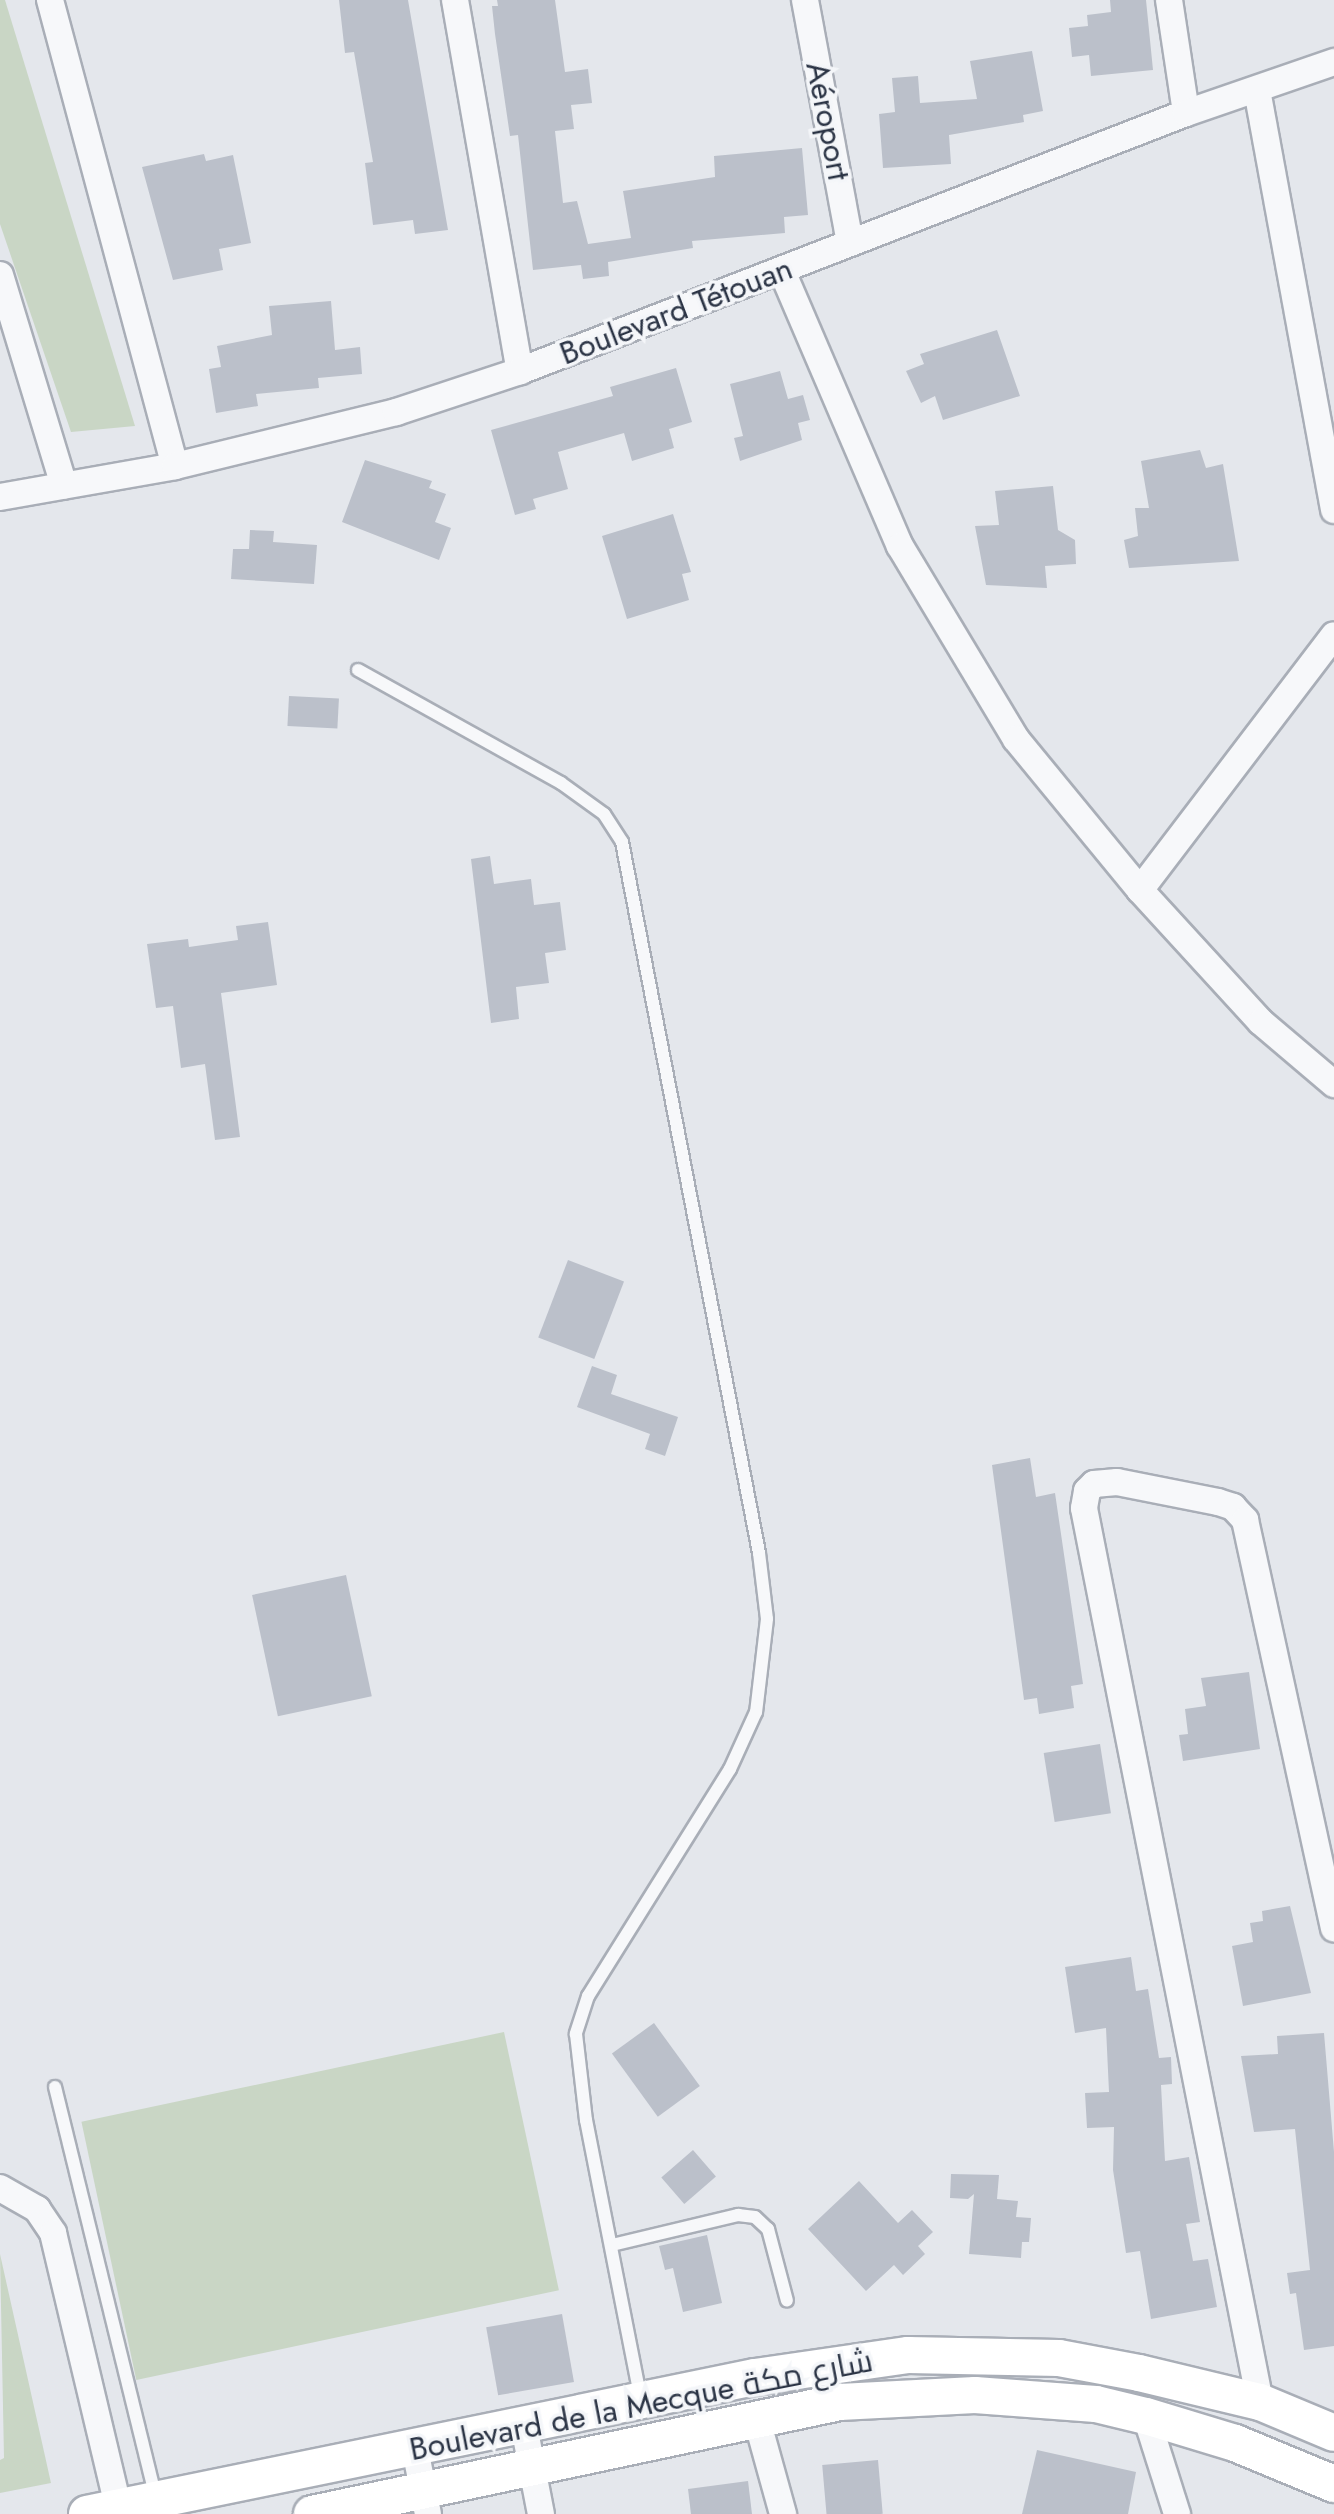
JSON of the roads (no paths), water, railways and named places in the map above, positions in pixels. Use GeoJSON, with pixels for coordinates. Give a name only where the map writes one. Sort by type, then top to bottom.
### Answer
{"type":"FeatureCollection","features":[{"type":"Feature","properties":{"kind":"main road","name":"Boulevard de la Mecque شارع مكة"},"geometry":{"type":"LineString","coordinates":[[103,2511],[853,2360],[983,2353],[1059,2358],[1260,2402],[1334,2433]]}},
{"type":"Feature","properties":{"kind":"main road","name":"Boulevard de la Mecque شارع مكة"},"geometry":{"type":"LineString","coordinates":[[312,2514],[426,2503],[533,2470],[840,2402],[975,2395],[1096,2404],[1146,2416],[1235,2443],[1334,2484]]}},
{"type":"Feature","properties":{"kind":"street"},"geometry":{"type":"LineString","coordinates":[[50,0],[175,466]]}},
{"type":"Feature","properties":{"kind":"street"},"geometry":{"type":"LineString","coordinates":[[455,0],[520,371]]}},
{"type":"Feature","properties":{"kind":"street","name":"Aéroport"},"geometry":{"type":"LineString","coordinates":[[805,0],[850,243]]}},
{"type":"Feature","properties":{"kind":"street"},"geometry":{"type":"LineString","coordinates":[[1169,0],[1186,113]]}},
{"type":"Feature","properties":{"kind":"street","name":"Boulevard Tétouan"},"geometry":{"type":"LineString","coordinates":[[0,497],[175,466],[396,412],[520,371],[1186,113],[1334,62]]}},
{"type":"Feature","properties":{"kind":"street"},"geometry":{"type":"LineString","coordinates":[[1257,90],[1334,510]]}},
{"type":"Feature","properties":{"kind":"street"},"geometry":{"type":"LineString","coordinates":[[782,271],[900,546],[946,630],[1016,739],[1140,890],[1261,1022],[1334,1084]]}},
{"type":"Feature","properties":{"kind":"street"},"geometry":{"type":"LineString","coordinates":[[0,275],[64,485]]}},
{"type":"Feature","properties":{"kind":"street"},"geometry":{"type":"LineString","coordinates":[[1140,890],[1334,635]]}},
{"type":"Feature","properties":{"kind":"street"},"geometry":{"type":"LineString","coordinates":[[1260,2402],[1084,1508],[1087,1491],[1094,1484],[1117,1482],[1218,1502],[1233,1507],[1245,1520],[1334,1928]]}},
{"type":"Feature","properties":{"kind":"street"},"geometry":{"type":"LineString","coordinates":[[0,2188],[37,2209],[53,2233],[103,2511]]}},
{"type":"Feature","properties":{"kind":"street"},"geometry":{"type":"LineString","coordinates":[[1146,2416],[1177,2514]]}},
{"type":"Feature","properties":{"kind":"street"},"geometry":{"type":"LineString","coordinates":[[757,2420],[783,2514]]}},
{"type":"Feature","properties":{"kind":"street"},"geometry":{"type":"LineString","coordinates":[[524,2426],[541,2514]]}},
{"type":"Feature","properties":{"kind":"street"},"geometry":{"type":"LineString","coordinates":[[415,2449],[426,2503]]}},
{"type":"Feature","properties":{"kind":"lane"},"geometry":{"type":"LineString","coordinates":[[358,670],[561,783],[604,814],[622,842],[759,1553],[767,1619],[756,1712],[730,1769],[579,2016],[576,2055],[641,2403]]}},
{"type":"Feature","properties":{"kind":"lane"},"geometry":{"type":"LineString","coordinates":[[55,2087],[157,2501]]}},
{"type":"Feature","properties":{"kind":"lane"},"geometry":{"type":"LineString","coordinates":[[612,2245],[738,2215],[755,2217],[771,2237],[787,2301]]}}]}
